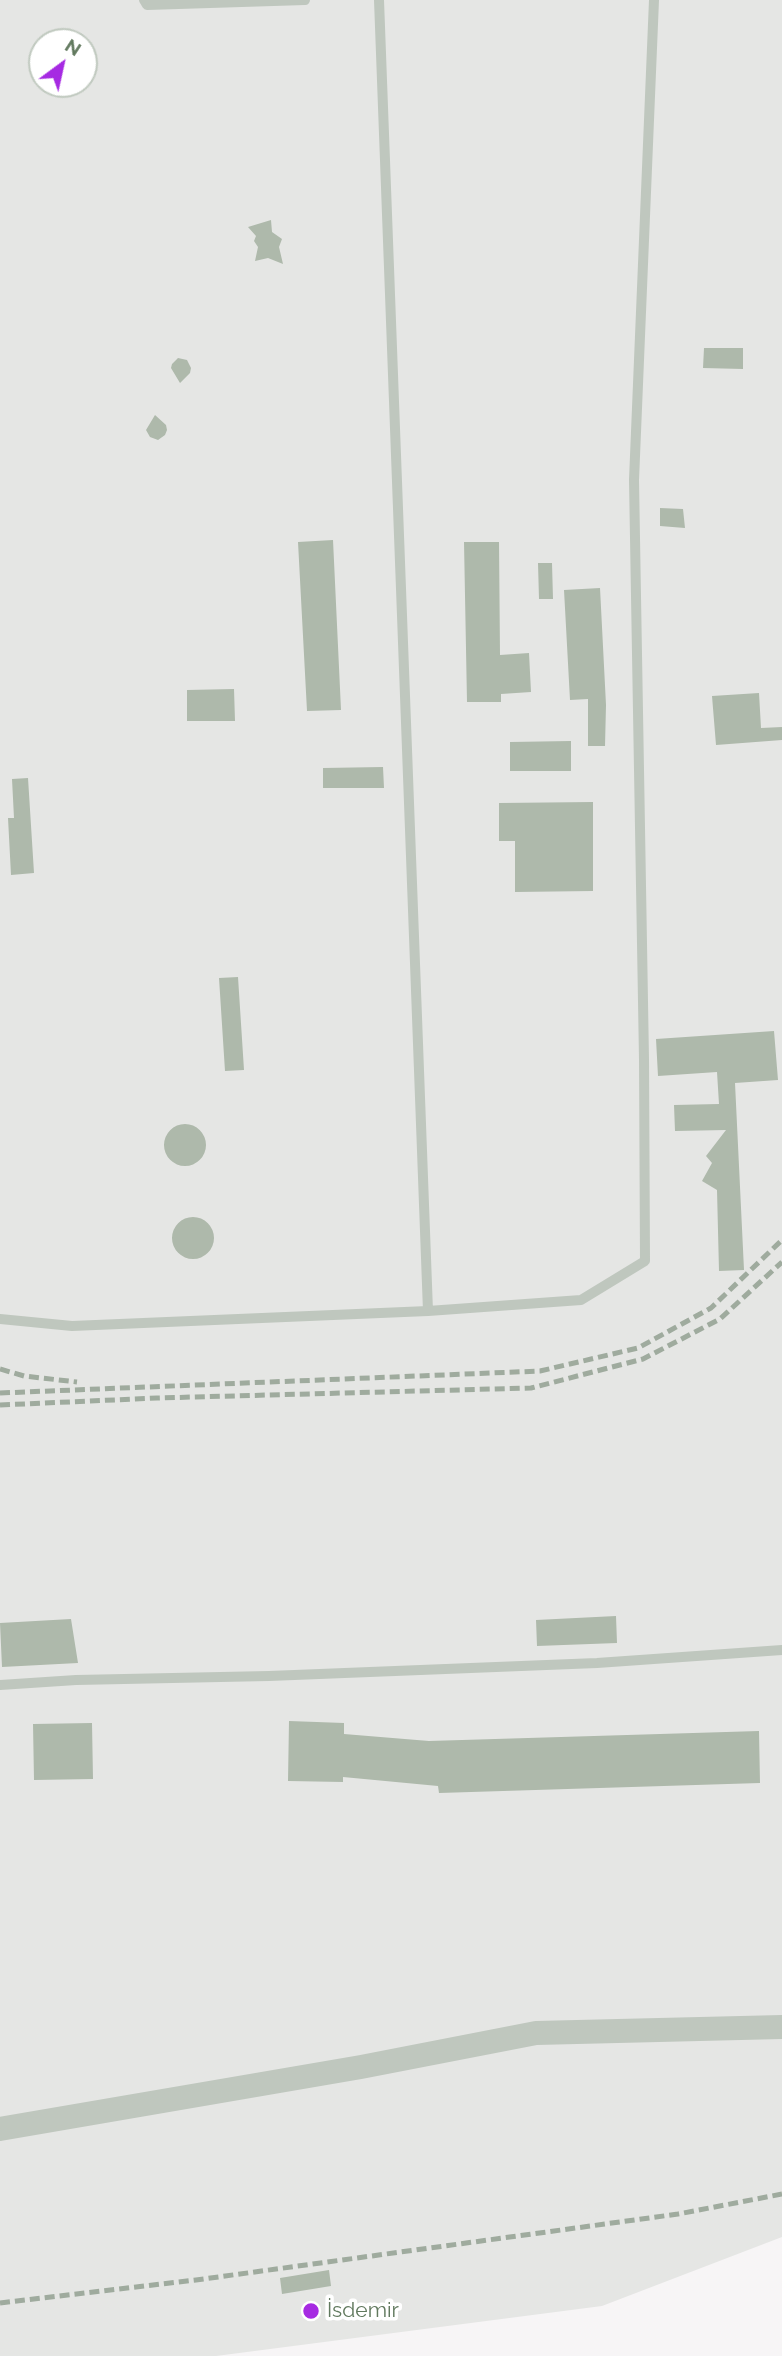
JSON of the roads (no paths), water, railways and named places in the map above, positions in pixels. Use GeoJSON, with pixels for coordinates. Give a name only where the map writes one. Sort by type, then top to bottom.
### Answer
{"type":"FeatureCollection","features":[{"type":"Feature","properties":{"kind":"street"},"geometry":{"type":"LineString","coordinates":[[0,2129],[361,2067],[536,2033],[782,2027]]}},
{"type":"Feature","properties":{"kind":"lane"},"geometry":{"type":"LineString","coordinates":[[144,0],[147,5],[305,0]]}},
{"type":"Feature","properties":{"kind":"lane"},"geometry":{"type":"LineString","coordinates":[[379,0],[428,1311]]}},
{"type":"Feature","properties":{"kind":"lane"},"geometry":{"type":"LineString","coordinates":[[0,1319],[72,1326],[428,1311],[581,1300],[645,1261],[644,1032],[634,480],[654,0]]}},
{"type":"Feature","properties":{"kind":"lane"},"geometry":{"type":"LineString","coordinates":[[0,1685],[597,1663],[782,1650]]}},
{"type":"Feature","properties":{"kind":"railway"},"geometry":{"type":"LineString","coordinates":[[0,1393],[540,1371],[638,1348],[711,1308],[782,1240]]}},
{"type":"Feature","properties":{"kind":"railway"},"geometry":{"type":"LineString","coordinates":[[0,1405],[531,1388],[643,1359],[720,1319],[782,1262]]}},
{"type":"Feature","properties":{"kind":"railway"},"geometry":{"type":"LineString","coordinates":[[0,1369],[24,1376],[77,1382]]}},
{"type":"Feature","properties":{"kind":"railway"},"geometry":{"type":"LineString","coordinates":[[0,2303],[196,2280],[678,2214],[782,2194]]}},
{"type":"Feature","properties":{"kind":"place","name":"İsdemir"},"geometry":{"type":"Point","coordinates":[311,2311]}}]}
